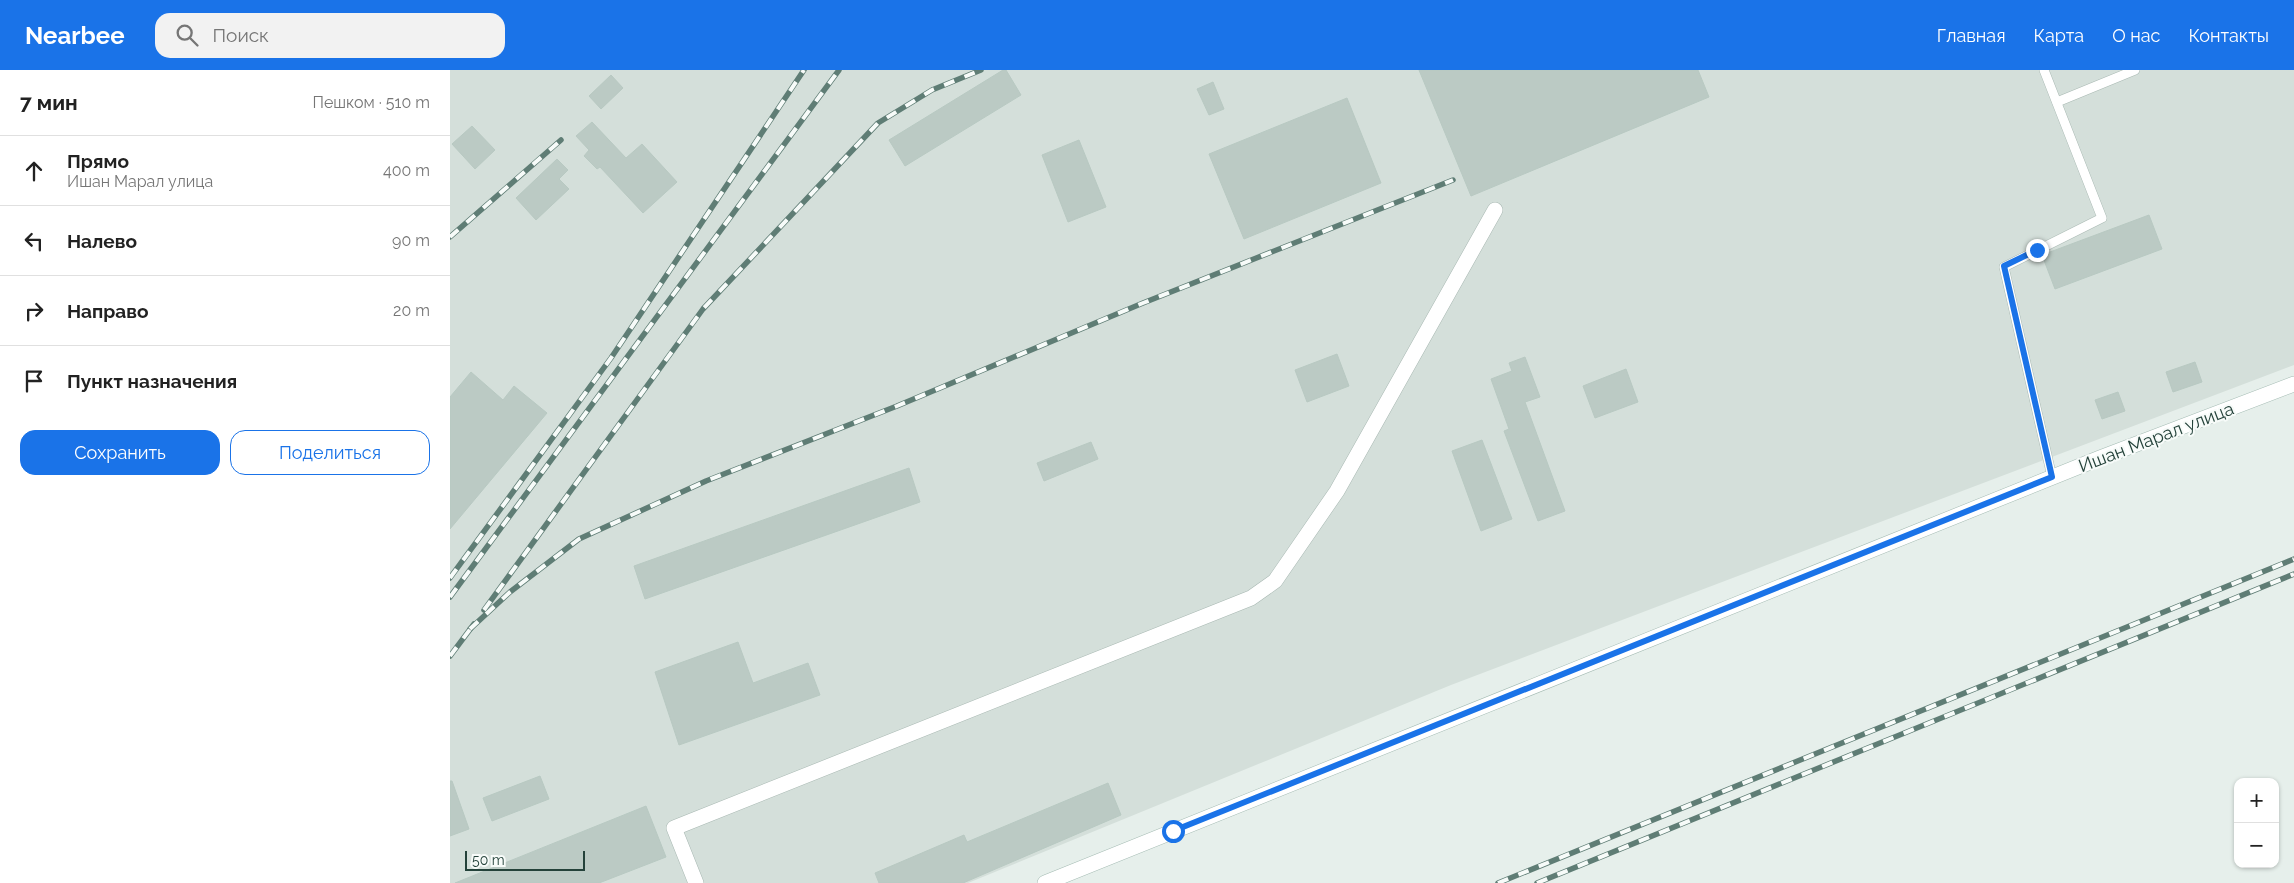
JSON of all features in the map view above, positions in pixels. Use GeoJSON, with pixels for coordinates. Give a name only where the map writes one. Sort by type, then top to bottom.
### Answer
{"type":"FeatureCollection","features":[{"type":"Feature","properties":{"kind":"main road"},"geometry":{"type":"LineString","coordinates":[[696,883],[674,828],[1251,598],[1275,581],[1338,491],[1494,210]]}},
{"type":"Feature","properties":{"kind":"main road","name":"Ишан Марал улица"},"geometry":{"type":"LineString","coordinates":[[1045,883],[2052,477],[2294,384]]}},
{"type":"Feature","properties":{"kind":"lane"},"geometry":{"type":"LineString","coordinates":[[2044,70],[2102,218],[2004,266],[2052,477]]}},
{"type":"Feature","properties":{"kind":"lane"},"geometry":{"type":"LineString","coordinates":[[2057,102],[2135,70]]}},
{"type":"Feature","properties":{"kind":"shaded area"},"geometry":{"type":"Polygon","coordinates":[[[450,70],[2294,70],[2294,365],[1451,685],[968,883],[450,883],[450,70]]]}},
{"type":"Feature","properties":{"kind":"building"},"geometry":{"type":"Polygon","coordinates":[[[1003,70],[1006,70],[1021,95],[905,166],[889,140],[1003,70]]]}},
{"type":"Feature","properties":{"kind":"building"},"geometry":{"type":"Polygon","coordinates":[[[1419,70],[1698,70],[1709,97],[1471,196],[1419,70]]]}},
{"type":"Feature","properties":{"kind":"building"},"geometry":{"type":"Polygon","coordinates":[[[611,75],[623,88],[601,109],[589,96],[611,75]]]}},
{"type":"Feature","properties":{"kind":"building"},"geometry":{"type":"Polygon","coordinates":[[[1213,82],[1224,109],[1209,115],[1197,89],[1213,82]]]}},
{"type":"Feature","properties":{"kind":"building"},"geometry":{"type":"Polygon","coordinates":[[[1347,98],[1381,183],[1244,239],[1209,154],[1347,98]]]}},
{"type":"Feature","properties":{"kind":"building"},"geometry":{"type":"Polygon","coordinates":[[[592,122],[626,158],[642,144],[677,182],[643,213],[600,167],[597,169],[584,156],[589,150],[576,136],[592,122]]]}},
{"type":"Feature","properties":{"kind":"building"},"geometry":{"type":"Polygon","coordinates":[[[472,126],[495,150],[475,169],[452,144],[472,126]]]}},
{"type":"Feature","properties":{"kind":"building"},"geometry":{"type":"Polygon","coordinates":[[[1079,140],[1106,207],[1068,222],[1042,155],[1079,140]]]}},
{"type":"Feature","properties":{"kind":"building"},"geometry":{"type":"Polygon","coordinates":[[[557,159],[568,170],[559,179],[569,189],[536,220],[516,198],[557,159]]]}},
{"type":"Feature","properties":{"kind":"building"},"geometry":{"type":"Polygon","coordinates":[[[2149,215],[2162,249],[2055,289],[2042,255],[2149,215]]]}},
{"type":"Feature","properties":{"kind":"building"},"geometry":{"type":"Polygon","coordinates":[[[1337,354],[1349,386],[1307,402],[1295,370],[1337,354]]]}},
{"type":"Feature","properties":{"kind":"building"},"geometry":{"type":"Polygon","coordinates":[[[1525,357],[1540,397],[1525,402],[1565,511],[1538,521],[1504,431],[1509,429],[1491,379],[1512,371],[1509,363],[1525,357]]]}},
{"type":"Feature","properties":{"kind":"building"},"geometry":{"type":"Polygon","coordinates":[[[2195,362],[2202,382],[2173,392],[2166,372],[2195,362]]]}},
{"type":"Feature","properties":{"kind":"building"},"geometry":{"type":"Polygon","coordinates":[[[1626,369],[1638,402],[1595,418],[1583,386],[1626,369]]]}},
{"type":"Feature","properties":{"kind":"building"},"geometry":{"type":"Polygon","coordinates":[[[471,372],[503,400],[514,386],[547,413],[450,529],[450,397],[471,372]]]}},
{"type":"Feature","properties":{"kind":"building"},"geometry":{"type":"Polygon","coordinates":[[[2118,392],[2125,411],[2102,419],[2095,400],[2118,392]]]}},
{"type":"Feature","properties":{"kind":"building"},"geometry":{"type":"Polygon","coordinates":[[[1482,440],[1512,519],[1481,531],[1452,451],[1482,440]]]}},
{"type":"Feature","properties":{"kind":"building"},"geometry":{"type":"Polygon","coordinates":[[[1091,442],[1098,459],[1044,481],[1037,463],[1091,442]]]}},
{"type":"Feature","properties":{"kind":"building"},"geometry":{"type":"Polygon","coordinates":[[[909,468],[920,502],[645,599],[634,566],[909,468]]]}},
{"type":"Feature","properties":{"kind":"building"},"geometry":{"type":"Polygon","coordinates":[[[738,642],[753,683],[808,663],[820,695],[679,745],[655,672],[738,642]]]}},
{"type":"Feature","properties":{"kind":"building"},"geometry":{"type":"Polygon","coordinates":[[[540,776],[549,799],[492,821],[483,798],[540,776]]]}},
{"type":"Feature","properties":{"kind":"building"},"geometry":{"type":"Polygon","coordinates":[[[450,781],[452,781],[469,829],[450,836],[450,781]]]}},
{"type":"Feature","properties":{"kind":"building"},"geometry":{"type":"Polygon","coordinates":[[[1108,783],[1121,815],[963,883],[879,883],[875,873],[964,835],[967,842],[1108,783]]]}},
{"type":"Feature","properties":{"kind":"building"},"geometry":{"type":"Polygon","coordinates":[[[646,806],[666,857],[599,883],[455,883],[646,806]]]}},
{"type":"Feature","properties":{"kind":"railway"},"geometry":{"type":"LineString","coordinates":[[450,578],[611,358],[804,70]]}},
{"type":"Feature","properties":{"kind":"railway"},"geometry":{"type":"LineString","coordinates":[[450,597],[839,70]]}},
{"type":"Feature","properties":{"kind":"railway"},"geometry":{"type":"LineString","coordinates":[[484,610],[703,309],[878,123],[932,90],[981,70]]}},
{"type":"Feature","properties":{"kind":"railway"},"geometry":{"type":"LineString","coordinates":[[450,237],[561,140]]}},
{"type":"Feature","properties":{"kind":"railway"},"geometry":{"type":"LineString","coordinates":[[470,629],[510,592],[579,539],[706,481],[897,406],[1143,303],[1453,180]]}},
{"type":"Feature","properties":{"kind":"railway"},"geometry":{"type":"LineString","coordinates":[[1498,883],[2294,559]]}},
{"type":"Feature","properties":{"kind":"railway"},"geometry":{"type":"LineString","coordinates":[[1537,883],[2294,574]]}},
{"type":"Feature","properties":{"kind":"railway"},"geometry":{"type":"LineString","coordinates":[[450,656],[474,624]]}},
{"type":"Feature","properties":{"kind":"route"},"geometry":{"type":"LineString","coordinates":[[1173,831],[2052,477],[2004,266],[2037,250]]}}]}
